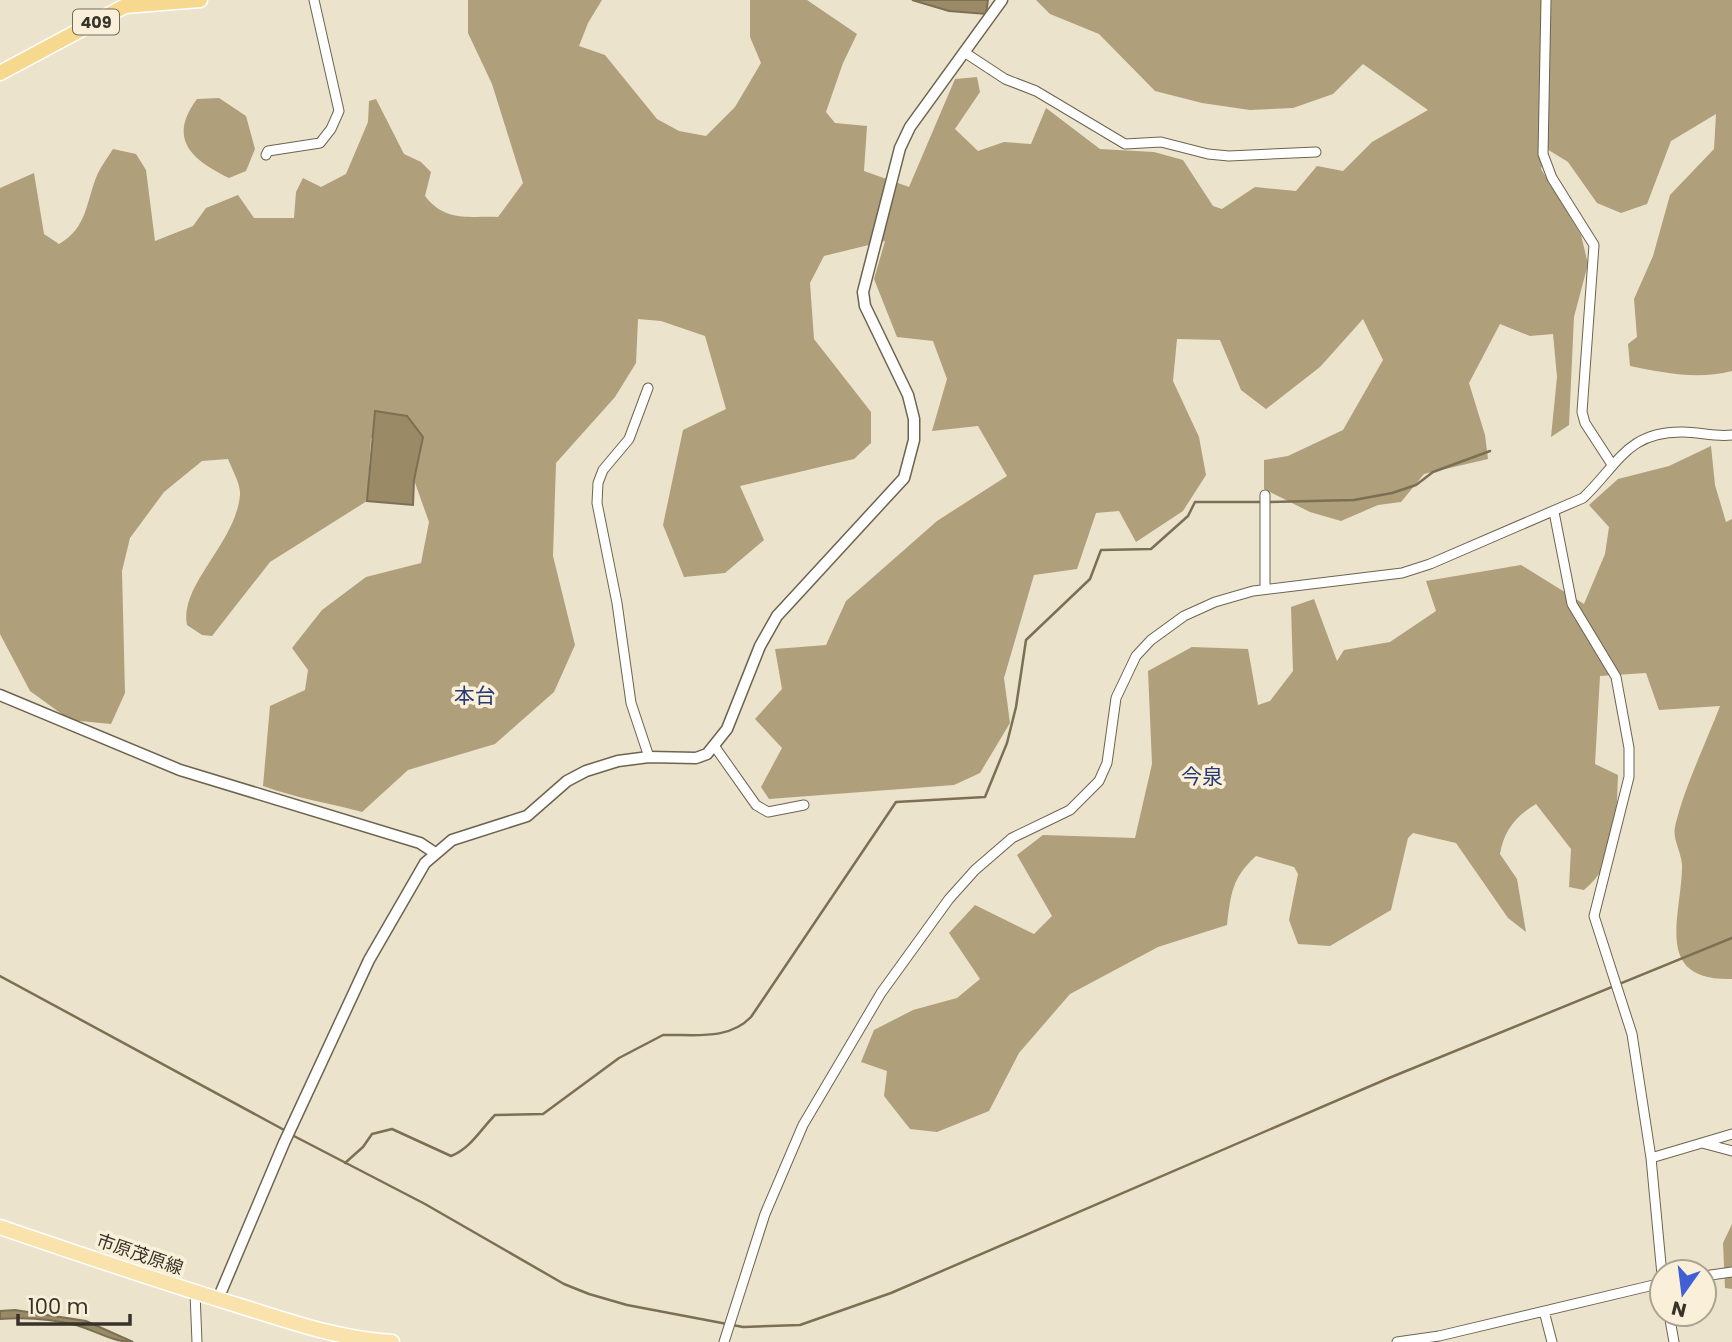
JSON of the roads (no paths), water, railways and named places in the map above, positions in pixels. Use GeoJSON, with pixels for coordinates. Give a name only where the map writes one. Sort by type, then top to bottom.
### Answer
{"type":"FeatureCollection","features":[{"type":"Feature","properties":{"kind":"highway","name":"409"},"geometry":{"type":"LineString","coordinates":[[0,73],[125,6],[200,0]]}},
{"type":"Feature","properties":{"kind":"main road","name":"市原茂原線"},"geometry":{"type":"LineString","coordinates":[[0,1227],[195,1293],[354,1340],[392,1342]]}},
{"type":"Feature","properties":{"kind":"street"},"geometry":{"type":"LineString","coordinates":[[267,155],[268,151],[320,143],[331,129],[339,111],[314,0]]}},
{"type":"Feature","properties":{"kind":"street"},"geometry":{"type":"LineString","coordinates":[[1546,0],[1543,154],[1552,178],[1594,245],[1583,412],[1585,423],[1611,463]]}},
{"type":"Feature","properties":{"kind":"street"},"geometry":{"type":"LineString","coordinates":[[218,1299],[284,1143],[378,942],[425,863],[435,853],[466,834],[527,816],[566,782],[586,771],[618,761],[649,757],[696,758],[715,747],[727,729],[760,646],[777,616],[904,478],[914,440],[914,419],[908,395],[865,306],[865,275],[900,148],[910,127],[997,3]]}},
{"type":"Feature","properties":{"kind":"street"},"geometry":{"type":"LineString","coordinates":[[964,52],[1005,79],[1036,91],[1125,144],[1161,142],[1208,154],[1229,156],[1316,152]]}},
{"type":"Feature","properties":{"kind":"street"},"geometry":{"type":"LineString","coordinates":[[648,388],[629,439],[603,470],[598,483],[597,503],[618,603],[631,703],[649,757]]}},
{"type":"Feature","properties":{"kind":"street"},"geometry":{"type":"LineString","coordinates":[[725,1338],[765,1214],[803,1125],[897,969],[975,870],[1012,838],[1070,810],[1098,781],[1107,763],[1116,698],[1136,656],[1151,640],[1172,623],[1206,605],[1265,589],[1402,573],[1554,512],[1583,498],[1602,480],[1611,463],[1652,434],[1685,432],[1713,438],[1732,435]]}},
{"type":"Feature","properties":{"kind":"street"},"geometry":{"type":"LineString","coordinates":[[1265,495],[1265,589]]}},
{"type":"Feature","properties":{"kind":"street"},"geometry":{"type":"LineString","coordinates":[[1554,512],[1572,604],[1616,677],[1629,748],[1629,777],[1594,916],[1632,1034],[1651,1158],[1660,1258]]}},
{"type":"Feature","properties":{"kind":"street"},"geometry":{"type":"LineString","coordinates":[[0,695],[180,770],[420,843],[435,853]]}},
{"type":"Feature","properties":{"kind":"street"},"geometry":{"type":"LineString","coordinates":[[715,747],[756,805],[768,811],[804,805]]}},
{"type":"Feature","properties":{"kind":"street"},"geometry":{"type":"LineString","coordinates":[[1651,1158],[1732,1134]]}},
{"type":"Feature","properties":{"kind":"street"},"geometry":{"type":"LineString","coordinates":[[1702,1143],[1732,1152]]}},
{"type":"Feature","properties":{"kind":"street"},"geometry":{"type":"LineString","coordinates":[[1397,1342],[1451,1337],[1648,1286]]}},
{"type":"Feature","properties":{"kind":"street"},"geometry":{"type":"LineString","coordinates":[[195,1293],[197,1342]]}},
{"type":"Feature","properties":{"kind":"street"},"geometry":{"type":"LineString","coordinates":[[1544,1311],[1552,1342]]}},
{"type":"Feature","properties":{"kind":"waterway"},"geometry":{"type":"LineString","coordinates":[[1269,502],[1354,500],[1392,493],[1416,485],[1433,472],[1490,451]]}},
{"type":"Feature","properties":{"kind":"waterway"},"geometry":{"type":"LineString","coordinates":[[345,1163],[363,1147],[372,1134],[392,1129],[451,1156],[470,1144],[495,1115],[543,1114],[619,1058],[663,1035],[710,1035],[742,1025],[751,1017],[896,802],[985,797],[1007,743],[1016,707],[1026,640],[1090,579],[1101,550],[1151,549],[1188,516],[1195,502],[1262,502]]}},
{"type":"Feature","properties":{"kind":"waterway"},"geometry":{"type":"LineString","coordinates":[[292,1135],[425,1204],[564,1284],[589,1294],[627,1305],[743,1327],[800,1325],[891,1293],[1389,1078],[1732,938]]}},
{"type":"Feature","properties":{"kind":"waterway"},"geometry":{"type":"LineString","coordinates":[[0,976],[286,1131]]}},
{"type":"Feature","properties":{"kind":"district","name":"本台"},"geometry":{"type":"Point","coordinates":[475,695]}},
{"type":"Feature","properties":{"kind":"district","name":"今泉"},"geometry":{"type":"Point","coordinates":[1202,776]}}]}
